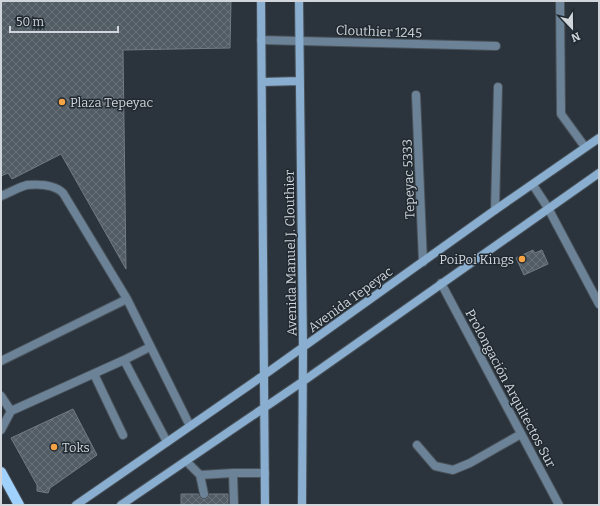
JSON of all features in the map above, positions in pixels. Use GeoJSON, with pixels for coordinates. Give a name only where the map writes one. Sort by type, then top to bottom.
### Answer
{"type":"FeatureCollection","features":[{"type":"Feature","properties":{"kind":"main road"},"geometry":{"type":"LineString","coordinates":[[1,472],[19,505]]}},
{"type":"Feature","properties":{"kind":"street","name":"Avenida Manuel J. Clouthier"},"geometry":{"type":"LineString","coordinates":[[261,1],[266,505]]}},
{"type":"Feature","properties":{"kind":"street","name":"Avenida Manuel J. Clouthier"},"geometry":{"type":"LineString","coordinates":[[299,1],[303,348],[302,505]]}},
{"type":"Feature","properties":{"kind":"street"},"geometry":{"type":"LineString","coordinates":[[560,1],[561,114],[585,147]]}},
{"type":"Feature","properties":{"kind":"street","name":"Clouthier 1245"},"geometry":{"type":"LineString","coordinates":[[261,40],[496,46]]}},
{"type":"Feature","properties":{"kind":"street"},"geometry":{"type":"LineString","coordinates":[[262,82],[300,82]]}},
{"type":"Feature","properties":{"kind":"street"},"geometry":{"type":"LineString","coordinates":[[495,210],[498,87]]}},
{"type":"Feature","properties":{"kind":"street","name":"Tepeyac 5333"},"geometry":{"type":"LineString","coordinates":[[416,94],[423,262]]}},
{"type":"Feature","properties":{"kind":"street","name":"Avenida Tepeyac"},"geometry":{"type":"LineString","coordinates":[[76,505],[303,348],[495,210],[599,138]]}},
{"type":"Feature","properties":{"kind":"street"},"geometry":{"type":"LineString","coordinates":[[121,505],[302,382],[441,282],[599,173]]}},
{"type":"Feature","properties":{"kind":"street"},"geometry":{"type":"LineString","coordinates":[[533,184],[548,208],[599,304]]}},
{"type":"Feature","properties":{"kind":"street"},"geometry":{"type":"LineString","coordinates":[[1,196],[26,185],[42,185],[58,188],[63,193],[127,299],[190,426]]}},
{"type":"Feature","properties":{"kind":"street","name":"Prolongación Arquitectos Sur"},"geometry":{"type":"LineString","coordinates":[[441,282],[559,505]]}},
{"type":"Feature","properties":{"kind":"street"},"geometry":{"type":"LineString","coordinates":[[1,361],[127,299]]}},
{"type":"Feature","properties":{"kind":"street"},"geometry":{"type":"LineString","coordinates":[[1,430],[11,411],[124,360],[150,346]]}},
{"type":"Feature","properties":{"kind":"street"},"geometry":{"type":"LineString","coordinates":[[124,360],[167,442]]}},
{"type":"Feature","properties":{"kind":"street"},"geometry":{"type":"LineString","coordinates":[[94,374],[123,435]]}},
{"type":"Feature","properties":{"kind":"street"},"geometry":{"type":"LineString","coordinates":[[1,396],[11,411]]}},
{"type":"Feature","properties":{"kind":"street"},"geometry":{"type":"LineString","coordinates":[[417,445],[435,466],[453,470],[470,463],[522,434]]}},
{"type":"Feature","properties":{"kind":"street"},"geometry":{"type":"LineString","coordinates":[[186,461],[200,475],[204,494]]}},
{"type":"Feature","properties":{"kind":"street"},"geometry":{"type":"LineString","coordinates":[[233,473],[234,505]]}},
{"type":"Feature","properties":{"kind":"street"},"geometry":{"type":"LineString","coordinates":[[200,475],[265,473]]}},
{"type":"Feature","properties":{"kind":"building","name":"Plaza Tepeyac"},"geometry":{"type":"Polygon","coordinates":[[[1,1],[231,1],[230,48],[123,50],[126,269],[61,154],[12,179],[8,173],[1,176],[1,1]]]}},
{"type":"Feature","properties":{"kind":"building"},"geometry":{"type":"Polygon","coordinates":[[[533,250],[535,253],[542,250],[548,264],[524,275],[516,258],[533,250]]]}},
{"type":"Feature","properties":{"kind":"building","name":"Toks"},"geometry":{"type":"Polygon","coordinates":[[[73,409],[97,455],[50,488],[48,493],[37,491],[37,485],[11,438],[73,409]]]}},
{"type":"Feature","properties":{"kind":"building"},"geometry":{"type":"Polygon","coordinates":[[[181,494],[198,494],[200,498],[205,499],[208,498],[209,494],[228,494],[228,505],[181,505],[181,494]]]}},
{"type":"Feature","properties":{"kind":"place","name":"Plaza Tepeyac"},"geometry":{"type":"Point","coordinates":[62,102]}},
{"type":"Feature","properties":{"kind":"place","name":"PoiPoi Kings"},"geometry":{"type":"Point","coordinates":[522,259]}},
{"type":"Feature","properties":{"kind":"place","name":"Toks"},"geometry":{"type":"Point","coordinates":[54,447]}}]}
